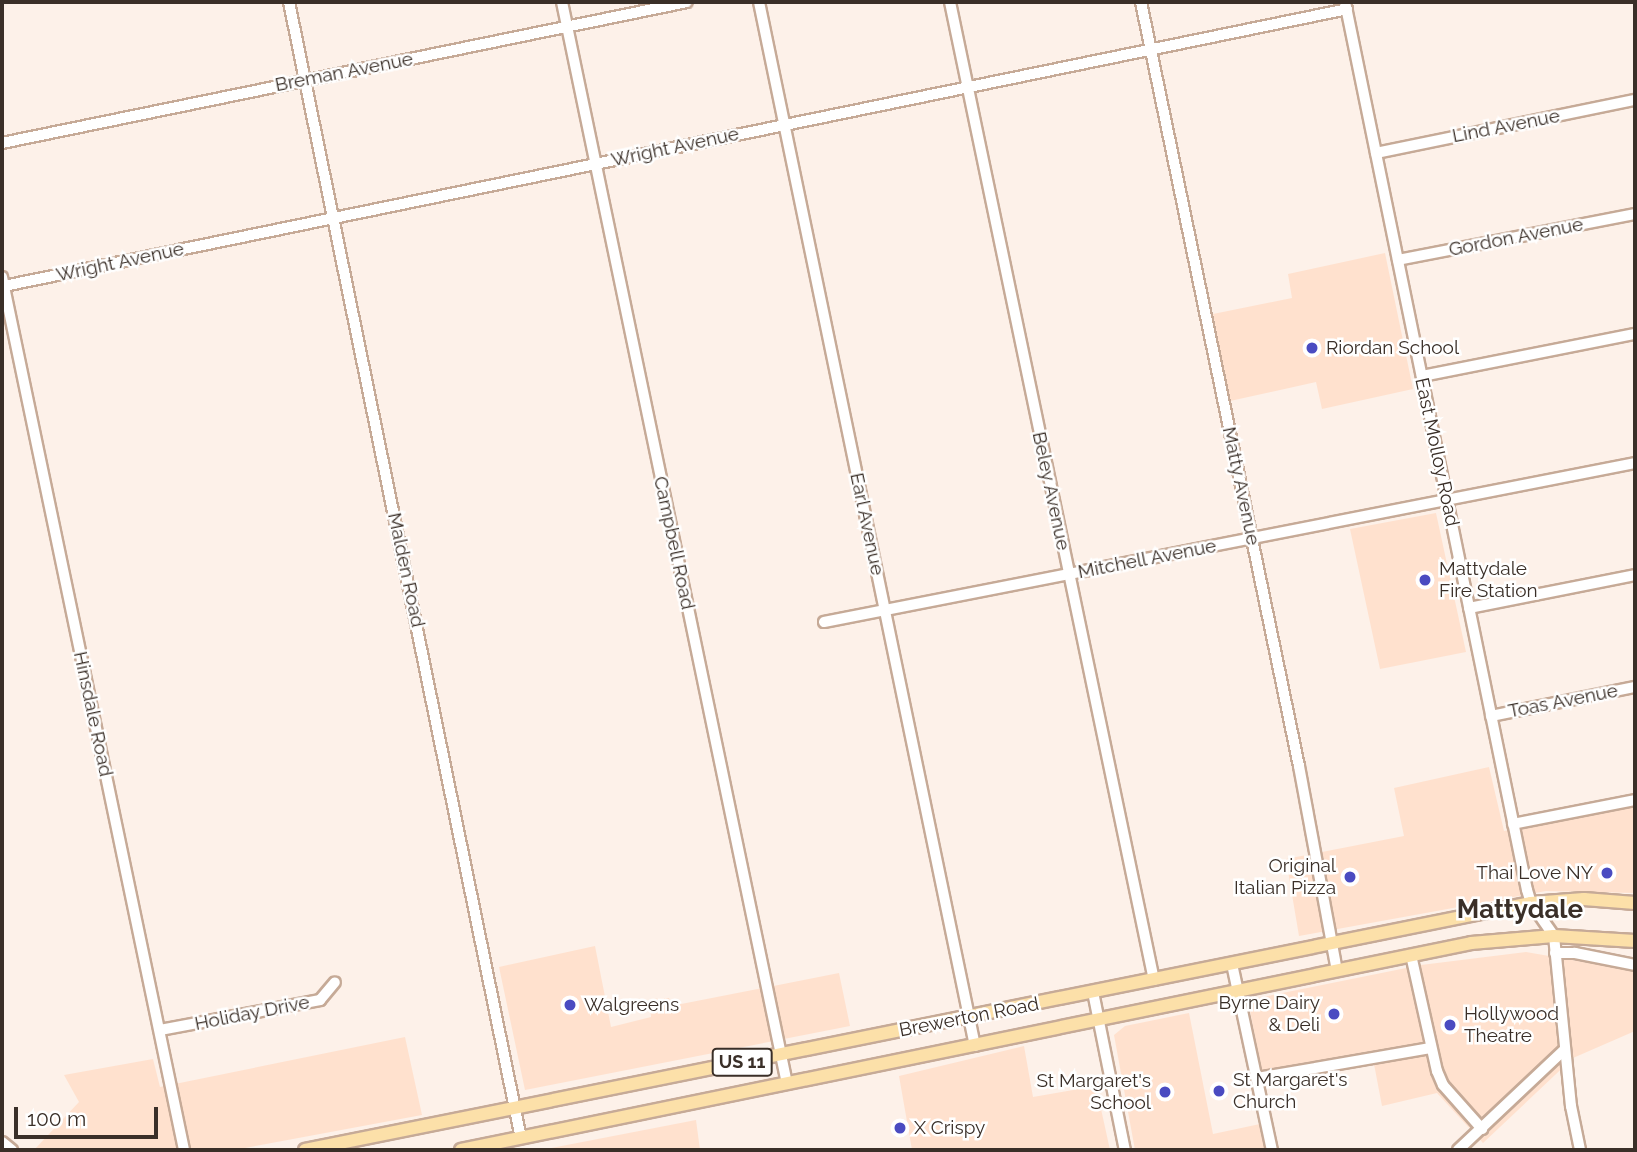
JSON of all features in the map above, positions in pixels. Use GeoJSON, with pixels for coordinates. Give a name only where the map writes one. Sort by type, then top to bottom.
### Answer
{"type":"FeatureCollection","features":[{"type":"Feature","properties":{"kind":"main road","name":"Brewerton Road"},"geometry":{"type":"LineString","coordinates":[[305,1150],[1531,903],[1584,899],[1635,903]]}},
{"type":"Feature","properties":{"kind":"main road","name":"Brewerton Road"},"geometry":{"type":"LineString","coordinates":[[461,1150],[1498,939],[1604,936],[1635,941]]}},
{"type":"Feature","properties":{"kind":"street","name":"Malden Road"},"geometry":{"type":"LineString","coordinates":[[289,2],[521,1138]]}},
{"type":"Feature","properties":{"kind":"street","name":"Campbell Road"},"geometry":{"type":"LineString","coordinates":[[562,2],[787,1084]]}},
{"type":"Feature","properties":{"kind":"street","name":"Breman Avenue"},"geometry":{"type":"LineString","coordinates":[[2,143],[687,2]]}},
{"type":"Feature","properties":{"kind":"street","name":"Earl Avenue"},"geometry":{"type":"LineString","coordinates":[[759,2],[975,1046]]}},
{"type":"Feature","properties":{"kind":"street","name":"Beley Avenue"},"geometry":{"type":"LineString","coordinates":[[950,2],[1154,979]]}},
{"type":"Feature","properties":{"kind":"street","name":"Matty Avenue"},"geometry":{"type":"LineString","coordinates":[[1142,2],[1337,971]]}},
{"type":"Feature","properties":{"kind":"street","name":"Wright Avenue"},"geometry":{"type":"LineString","coordinates":[[3,282],[967,87],[1346,5]]}},
{"type":"Feature","properties":{"kind":"street","name":"East Molloy Road"},"geometry":{"type":"LineString","coordinates":[[1346,5],[1513,824],[1531,903],[1554,936]]}},
{"type":"Feature","properties":{"kind":"street","name":"Lind Avenue"},"geometry":{"type":"LineString","coordinates":[[1376,153],[1635,100]]}},
{"type":"Feature","properties":{"kind":"street","name":"Gordon Avenue"},"geometry":{"type":"LineString","coordinates":[[1398,260],[1635,214]]}},
{"type":"Feature","properties":{"kind":"street","name":"Hinsdale Road"},"geometry":{"type":"LineString","coordinates":[[3,282],[184,1150]]}},
{"type":"Feature","properties":{"kind":"street"},"geometry":{"type":"LineString","coordinates":[[1422,376],[1635,334]]}},
{"type":"Feature","properties":{"kind":"street","name":"Mitchell Avenue"},"geometry":{"type":"LineString","coordinates":[[824,622],[886,612],[1635,463]]}},
{"type":"Feature","properties":{"kind":"street"},"geometry":{"type":"LineString","coordinates":[[1469,608],[1635,575]]}},
{"type":"Feature","properties":{"kind":"street","name":"Toas Avenue"},"geometry":{"type":"LineString","coordinates":[[1491,716],[1635,687]]}},
{"type":"Feature","properties":{"kind":"street"},"geometry":{"type":"LineString","coordinates":[[1513,824],[1635,800]]}},
{"type":"Feature","properties":{"kind":"street"},"geometry":{"type":"LineString","coordinates":[[1554,936],[1564,1049],[1580,1150]]}},
{"type":"Feature","properties":{"kind":"street"},"geometry":{"type":"LineString","coordinates":[[1555,953],[1575,953],[1635,965]]}},
{"type":"Feature","properties":{"kind":"street"},"geometry":{"type":"LineString","coordinates":[[1411,956],[1430,1048],[1443,1085],[1482,1129]]}},
{"type":"Feature","properties":{"kind":"street"},"geometry":{"type":"LineString","coordinates":[[1233,964],[1272,1150]]}},
{"type":"Feature","properties":{"kind":"street","name":"Holiday Drive"},"geometry":{"type":"LineString","coordinates":[[160,1030],[320,1000],[335,982]]}},
{"type":"Feature","properties":{"kind":"street"},"geometry":{"type":"LineString","coordinates":[[1093,992],[1125,1150]]}},
{"type":"Feature","properties":{"kind":"street"},"geometry":{"type":"LineString","coordinates":[[1256,1078],[1430,1048]]}},
{"type":"Feature","properties":{"kind":"street"},"geometry":{"type":"LineString","coordinates":[[1458,1150],[1553,1056],[1564,1049]]}},
{"type":"Feature","properties":{"kind":"street"},"geometry":{"type":"LineString","coordinates":[[2,1142],[12,1150]]}},
{"type":"Feature","properties":{"kind":"shaded area","name":"Riordan School"},"geometry":{"type":"Polygon","coordinates":[[[1385,253],[1413,389],[1322,409],[1316,382],[1230,401],[1213,314],[1292,298],[1288,274],[1385,253]]]}},
{"type":"Feature","properties":{"kind":"shaded area"},"geometry":{"type":"Polygon","coordinates":[[[1436,513],[1466,652],[1380,669],[1350,529],[1436,513]]]}},
{"type":"Feature","properties":{"kind":"shaded area"},"geometry":{"type":"Polygon","coordinates":[[[1489,767],[1504,831],[1635,806],[1635,893],[1546,891],[1299,936],[1286,859],[1404,836],[1394,788],[1489,767]]]}},
{"type":"Feature","properties":{"kind":"shaded area"},"geometry":{"type":"Polygon","coordinates":[[[595,946],[611,1027],[651,1017],[650,999],[669,998],[671,1006],[839,973],[850,1026],[525,1090],[499,967],[595,946]]]}},
{"type":"Feature","properties":{"kind":"shaded area"},"geometry":{"type":"Polygon","coordinates":[[[1526,952],[1635,971],[1635,1031],[1573,1058],[1483,1143],[1437,1093],[1382,1106],[1374,1064],[1264,1084],[1248,1000],[1421,965],[1526,952]]]}},
{"type":"Feature","properties":{"kind":"shaded area","name":"St Margaret's School"},"geometry":{"type":"Polygon","coordinates":[[[1189,1013],[1213,1134],[1260,1124],[1266,1150],[1135,1150],[1114,1035],[1125,1026],[1189,1013]]]}},
{"type":"Feature","properties":{"kind":"shaded area"},"geometry":{"type":"Polygon","coordinates":[[[405,1037],[422,1115],[234,1150],[34,1150],[79,1102],[64,1075],[153,1059],[160,1087],[405,1037]]]}},
{"type":"Feature","properties":{"kind":"shaded area"},"geometry":{"type":"Polygon","coordinates":[[[1024,1046],[1033,1097],[1096,1086],[1110,1150],[912,1150],[899,1076],[1024,1046]]]}},
{"type":"Feature","properties":{"kind":"shaded area"},"geometry":{"type":"Polygon","coordinates":[[[696,1120],[700,1150],[541,1150],[696,1120]]]}},
{"type":"Feature","properties":{"kind":"place","name":"Riordan School"},"geometry":{"type":"Point","coordinates":[1312,348]}},
{"type":"Feature","properties":{"kind":"place","name":"Mattydale Fire Station"},"geometry":{"type":"Point","coordinates":[1425,580]}},
{"type":"Feature","properties":{"kind":"place","name":"Thai Love NY"},"geometry":{"type":"Point","coordinates":[1607,873]}},
{"type":"Feature","properties":{"kind":"place","name":"Original Italian Pizza"},"geometry":{"type":"Point","coordinates":[1350,877]}},
{"type":"Feature","properties":{"kind":"place","name":"Walgreens"},"geometry":{"type":"Point","coordinates":[570,1005]}},
{"type":"Feature","properties":{"kind":"place","name":"Byrne Dairy & Deli"},"geometry":{"type":"Point","coordinates":[1334,1014]}},
{"type":"Feature","properties":{"kind":"place","name":"Hollywood Theatre"},"geometry":{"type":"Point","coordinates":[1450,1025]}},
{"type":"Feature","properties":{"kind":"place","name":"St Margaret's Church"},"geometry":{"type":"Point","coordinates":[1219,1091]}},
{"type":"Feature","properties":{"kind":"place","name":"St Margaret's School"},"geometry":{"type":"Point","coordinates":[1165,1092]}},
{"type":"Feature","properties":{"kind":"place","name":"X Crispy"},"geometry":{"type":"Point","coordinates":[900,1128]}},
{"type":"Feature","properties":{"kind":"district","name":"Mattydale"},"geometry":{"type":"Point","coordinates":[1520,910]}}]}
